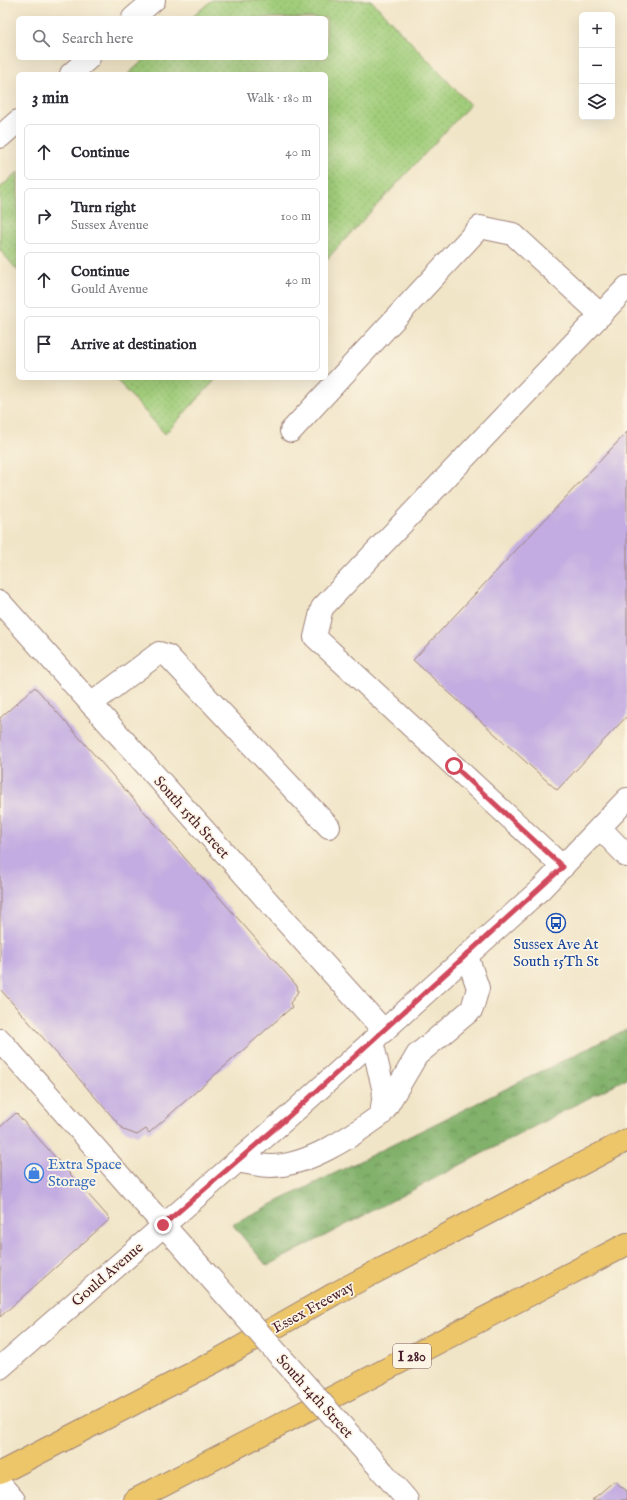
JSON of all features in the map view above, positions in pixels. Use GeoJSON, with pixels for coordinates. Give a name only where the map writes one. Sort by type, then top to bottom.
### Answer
{"type":"FeatureCollection","features":[{"type":"Feature","properties":{"kind":"highway","name":"Essex Freeway"},"geometry":{"type":"LineString","coordinates":[[0,1473],[216,1361],[334,1294],[627,1140]]}},
{"type":"Feature","properties":{"kind":"highway","name":"I 280"},"geometry":{"type":"LineString","coordinates":[[135,1500],[627,1244]]}},
{"type":"Feature","properties":{"kind":"street"},"geometry":{"type":"LineString","coordinates":[[135,16],[154,0]]}},
{"type":"Feature","properties":{"kind":"street"},"geometry":{"type":"LineString","coordinates":[[73,72],[87,60]]}},
{"type":"Feature","properties":{"kind":"street"},"geometry":{"type":"LineString","coordinates":[[0,137],[16,123]]}},
{"type":"Feature","properties":{"kind":"street"},"geometry":{"type":"LineString","coordinates":[[291,431],[480,227],[513,234],[601,315]]}},
{"type":"Feature","properties":{"kind":"street"},"geometry":{"type":"LineString","coordinates":[[563,867],[315,637],[322,608],[627,287]]}},
{"type":"Feature","properties":{"kind":"street","name":"South 15th Street"},"geometry":{"type":"LineString","coordinates":[[0,602],[91,704],[378,1036]]}},
{"type":"Feature","properties":{"kind":"street"},"geometry":{"type":"LineString","coordinates":[[91,704],[159,653],[168,656],[330,827]]}},
{"type":"Feature","properties":{"kind":"street","name":"Gould Avenue"},"geometry":{"type":"LineString","coordinates":[[0,1368],[287,1118],[467,956],[563,867],[627,799]]}},
{"type":"Feature","properties":{"kind":"street"},"geometry":{"type":"LineString","coordinates":[[600,828],[627,856]]}},
{"type":"Feature","properties":{"kind":"street"},"geometry":{"type":"LineString","coordinates":[[237,1161],[272,1166],[306,1160],[360,1130],[381,1115],[417,1055],[472,1009],[478,988],[467,956]]}},
{"type":"Feature","properties":{"kind":"street"},"geometry":{"type":"LineString","coordinates":[[378,1036],[384,1092],[381,1115]]}},
{"type":"Feature","properties":{"kind":"street","name":"South 14th Street"},"geometry":{"type":"LineString","coordinates":[[0,1040],[407,1500]]}},
{"type":"Feature","properties":{"kind":"street"},"geometry":{"type":"LineString","coordinates":[[0,1484],[14,1500]]}},
{"type":"Feature","properties":{"kind":"green space"},"geometry":{"type":"Polygon","coordinates":[[[212,0],[371,0],[470,105],[328,258],[328,72],[130,72],[144,60],[328,60],[328,16],[193,16],[212,0]]]}},
{"type":"Feature","properties":{"kind":"green space"},"geometry":{"type":"Polygon","coordinates":[[[16,174],[16,269],[0,250],[0,188],[16,174]]]}},
{"type":"Feature","properties":{"kind":"green space"},"geometry":{"type":"Polygon","coordinates":[[[117,380],[215,380],[165,434],[117,380]]]}},
{"type":"Feature","properties":{"kind":"green space"},"geometry":{"type":"Polygon","coordinates":[[[627,1029],[627,1078],[267,1266],[232,1224],[627,1029]]]}},
{"type":"Feature","properties":{"kind":"building"},"geometry":{"type":"Polygon","coordinates":[[[627,432],[627,716],[557,790],[413,660],[627,432]]]}},
{"type":"Feature","properties":{"kind":"building"},"geometry":{"type":"Polygon","coordinates":[[[35,687],[297,986],[298,991],[290,1003],[292,1007],[149,1133],[146,1129],[137,1135],[124,1130],[0,989],[0,718],[35,687]]]}},
{"type":"Feature","properties":{"kind":"building","name":"Extra Space Storage"},"geometry":{"type":"Polygon","coordinates":[[[16,1113],[110,1219],[0,1317],[0,1127],[16,1113]]]}},
{"type":"Feature","properties":{"kind":"building"},"geometry":{"type":"Polygon","coordinates":[[[614,1481],[627,1491],[627,1500],[592,1500],[614,1481]]]}},
{"type":"Feature","properties":{"kind":"place","name":"Sussex Ave At South 15Th St"},"geometry":{"type":"Point","coordinates":[556,923]}},
{"type":"Feature","properties":{"kind":"place","name":"Extra Space Storage"},"geometry":{"type":"Point","coordinates":[34,1173]}},
{"type":"Feature","properties":{"kind":"route"},"geometry":{"type":"LineString","coordinates":[[163,1225],[287,1118],[542,888],[563,867],[454,766]]}}]}
